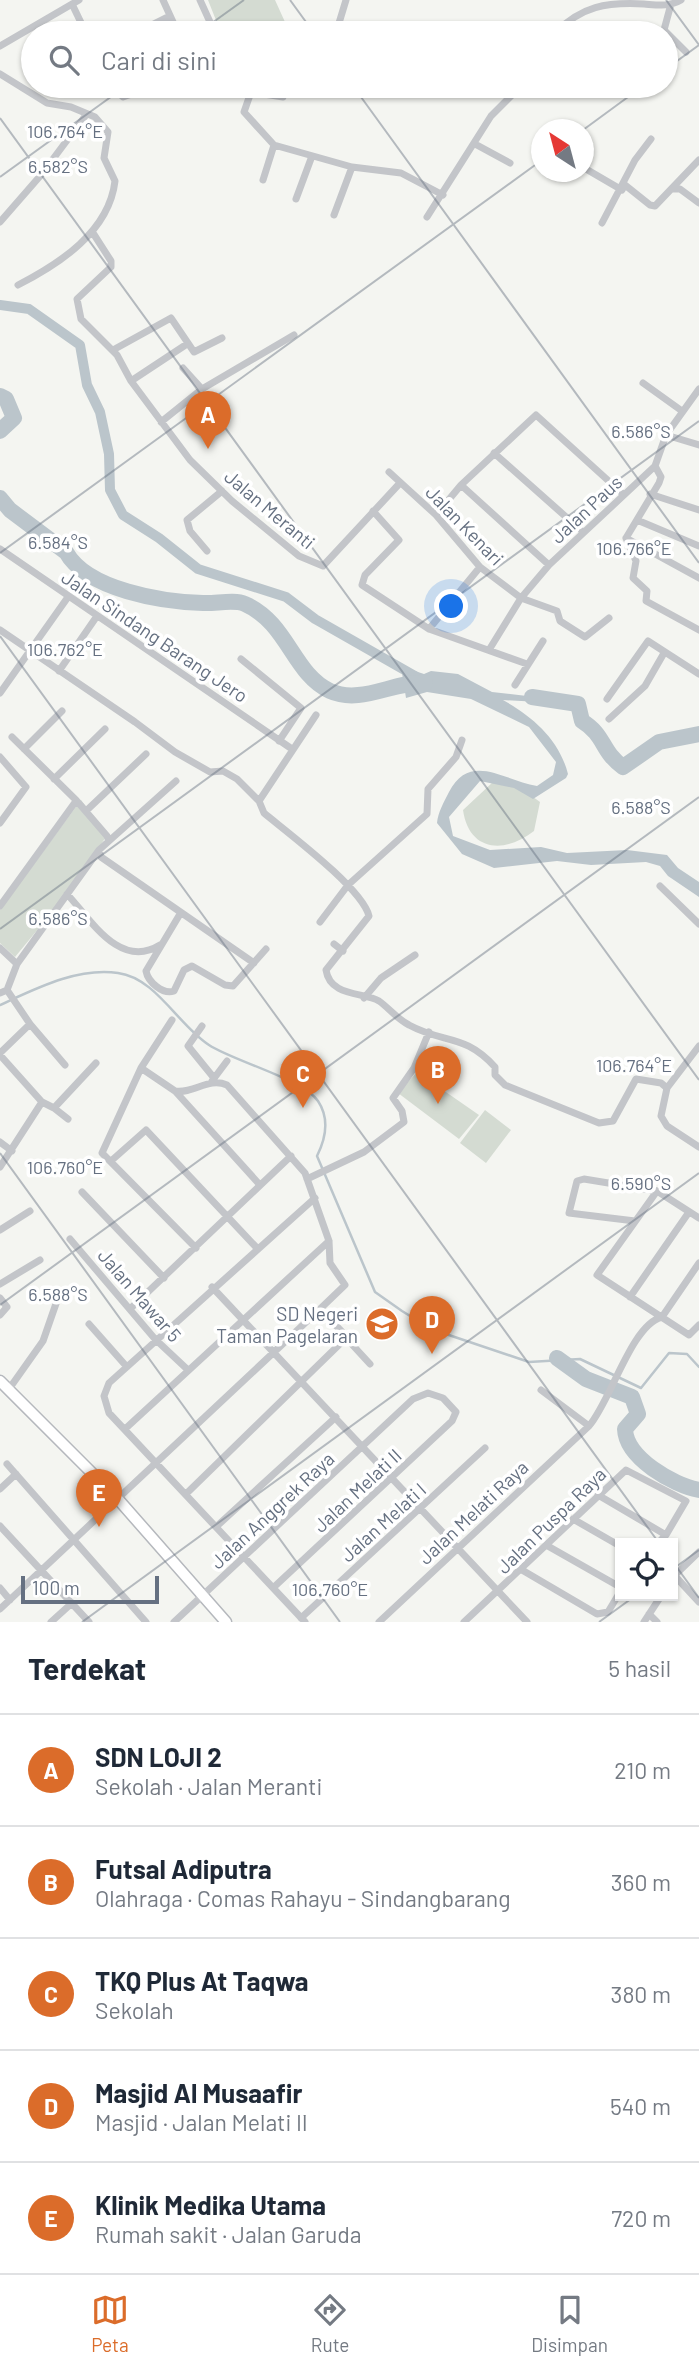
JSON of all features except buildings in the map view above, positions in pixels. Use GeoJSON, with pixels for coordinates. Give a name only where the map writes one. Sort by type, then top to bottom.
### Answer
{"type":"FeatureCollection","features":[{"type":"Feature","properties":{"kind":"main road"},"geometry":{"type":"LineString","coordinates":[[5,1385],[117,1498],[226,1622]]}},
{"type":"Feature","properties":{"kind":"street"},"geometry":{"type":"LineString","coordinates":[[163,0],[172,21]]}},
{"type":"Feature","properties":{"kind":"street"},"geometry":{"type":"LineString","coordinates":[[200,0],[210,21]]}},
{"type":"Feature","properties":{"kind":"street"},"geometry":{"type":"LineString","coordinates":[[340,21],[346,0]]}},
{"type":"Feature","properties":{"kind":"street"},"geometry":{"type":"LineString","coordinates":[[569,21],[598,5],[671,4],[681,0]]}},
{"type":"Feature","properties":{"kind":"street"},"geometry":{"type":"LineString","coordinates":[[43,21],[76,2],[82,21]]}},
{"type":"Feature","properties":{"kind":"street"},"geometry":{"type":"LineString","coordinates":[[666,21],[671,4]]}},
{"type":"Feature","properties":{"kind":"street"},"geometry":{"type":"LineString","coordinates":[[160,21],[170,16]]}},
{"type":"Feature","properties":{"kind":"street"},"geometry":{"type":"LineString","coordinates":[[0,46],[21,34]]}},
{"type":"Feature","properties":{"kind":"street"},"geometry":{"type":"LineString","coordinates":[[678,44],[686,52]]}},
{"type":"Feature","properties":{"kind":"street"},"geometry":{"type":"LineString","coordinates":[[0,74],[21,85]]}},
{"type":"Feature","properties":{"kind":"street"},"geometry":{"type":"LineString","coordinates":[[18,285],[46,269],[93,233],[115,181],[104,158],[107,129],[99,120],[71,107],[37,98]]}},
{"type":"Feature","properties":{"kind":"street"},"geometry":{"type":"LineString","coordinates":[[249,98],[244,112],[274,145],[352,167],[401,173],[443,195]]}},
{"type":"Feature","properties":{"kind":"street"},"geometry":{"type":"LineString","coordinates":[[426,217],[443,195],[491,116],[509,98]]}},
{"type":"Feature","properties":{"kind":"street"},"geometry":{"type":"LineString","coordinates":[[0,222],[41,175],[86,115]]}},
{"type":"Feature","properties":{"kind":"street"},"geometry":{"type":"LineString","coordinates":[[603,223],[635,160],[651,139]]}},
{"type":"Feature","properties":{"kind":"street"},"geometry":{"type":"LineString","coordinates":[[475,144],[510,163]]}},
{"type":"Feature","properties":{"kind":"street"},"geometry":{"type":"LineString","coordinates":[[263,180],[274,145]]}},
{"type":"Feature","properties":{"kind":"street"},"geometry":{"type":"LineString","coordinates":[[296,200],[312,156]]}},
{"type":"Feature","properties":{"kind":"street"},"geometry":{"type":"LineString","coordinates":[[594,173],[653,206],[673,189],[699,159]]}},
{"type":"Feature","properties":{"kind":"street"},"geometry":{"type":"LineString","coordinates":[[334,215],[352,167]]}},
{"type":"Feature","properties":{"kind":"street"},"geometry":{"type":"LineString","coordinates":[[673,189],[680,188],[699,203]]}},
{"type":"Feature","properties":{"kind":"street","name":"Jalan Meranti"},"geometry":{"type":"LineString","coordinates":[[93,233],[111,261],[111,267],[80,294],[76,306],[86,324],[113,350],[131,381],[190,460],[222,491],[299,556],[323,566],[400,483]]}},
{"type":"Feature","properties":{"kind":"street"},"geometry":{"type":"LineString","coordinates":[[113,350],[171,318],[194,352],[222,338]]}},
{"type":"Feature","properties":{"kind":"street"},"geometry":{"type":"LineString","coordinates":[[160,422],[202,389],[293,335]]}},
{"type":"Feature","properties":{"kind":"street"},"geometry":{"type":"LineString","coordinates":[[131,381],[187,344]]}},
{"type":"Feature","properties":{"kind":"street"},"geometry":{"type":"LineString","coordinates":[[183,368],[202,389]]}},
{"type":"Feature","properties":{"kind":"street"},"geometry":{"type":"LineString","coordinates":[[643,383],[682,411]]}},
{"type":"Feature","properties":{"kind":"street","name":"Jalan Paus"},"geometry":{"type":"LineString","coordinates":[[489,650],[521,598],[549,565],[655,466],[666,435],[699,389]]}},
{"type":"Feature","properties":{"kind":"street"},"geometry":{"type":"LineString","coordinates":[[436,514],[461,485],[538,415],[623,495]]}},
{"type":"Feature","properties":{"kind":"street"},"geometry":{"type":"LineString","coordinates":[[666,435],[699,445]]}},
{"type":"Feature","properties":{"kind":"street"},"geometry":{"type":"LineString","coordinates":[[494,453],[583,532]]}},
{"type":"Feature","properties":{"kind":"street"},"geometry":{"type":"LineString","coordinates":[[626,538],[661,477],[655,466]]}},
{"type":"Feature","properties":{"kind":"street","name":"Jalan Kenari"},"geometry":{"type":"LineString","coordinates":[[389,472],[436,514],[480,567],[521,598],[557,611],[560,621],[586,637],[609,618]]}},
{"type":"Feature","properties":{"kind":"street"},"geometry":{"type":"LineString","coordinates":[[461,485],[549,565]]}},
{"type":"Feature","properties":{"kind":"street"},"geometry":{"type":"LineString","coordinates":[[207,551],[190,531],[187,520],[222,491]]}},
{"type":"Feature","properties":{"kind":"street"},"geometry":{"type":"LineString","coordinates":[[650,494],[699,510]]}},
{"type":"Feature","properties":{"kind":"street"},"geometry":{"type":"LineString","coordinates":[[373,511],[400,540],[365,575],[362,584],[429,629],[527,664]]}},
{"type":"Feature","properties":{"kind":"street"},"geometry":{"type":"LineString","coordinates":[[637,520],[699,546]]}},
{"type":"Feature","properties":{"kind":"street"},"geometry":{"type":"LineString","coordinates":[[626,538],[699,578]]}},
{"type":"Feature","properties":{"kind":"street"},"geometry":{"type":"LineString","coordinates":[[626,538],[636,561],[633,578],[647,591],[646,600],[699,630]]}},
{"type":"Feature","properties":{"kind":"street","name":"Jalan Sindang Barang Jero"},"geometry":{"type":"LineString","coordinates":[[0,549],[292,749]]}},
{"type":"Feature","properties":{"kind":"street"},"geometry":{"type":"LineString","coordinates":[[429,629],[480,567]]}},
{"type":"Feature","properties":{"kind":"street"},"geometry":{"type":"LineString","coordinates":[[0,692],[68,597]]}},
{"type":"Feature","properties":{"kind":"street"},"geometry":{"type":"LineString","coordinates":[[59,671],[97,616]]}},
{"type":"Feature","properties":{"kind":"street"},"geometry":{"type":"LineString","coordinates":[[0,630],[183,758],[210,772],[223,771],[237,779],[259,801],[264,813],[348,885],[366,907],[369,916],[328,967],[327,975],[339,988],[378,1001],[409,1025],[476,1048],[495,1066],[495,1075],[505,1085],[599,1123],[611,1123],[636,1079],[652,1080],[667,1088]]}},
{"type":"Feature","properties":{"kind":"street"},"geometry":{"type":"LineString","coordinates":[[515,685],[543,641]]}},
{"type":"Feature","properties":{"kind":"street"},"geometry":{"type":"LineString","coordinates":[[607,699],[648,641],[699,674]]}},
{"type":"Feature","properties":{"kind":"street"},"geometry":{"type":"LineString","coordinates":[[609,719],[645,686],[664,653]]}},
{"type":"Feature","properties":{"kind":"street"},"geometry":{"type":"LineString","coordinates":[[241,659],[301,708],[279,741]]}},
{"type":"Feature","properties":{"kind":"street"},"geometry":{"type":"LineString","coordinates":[[24,749],[62,711]]}},
{"type":"Feature","properties":{"kind":"street"},"geometry":{"type":"LineString","coordinates":[[259,801],[316,715]]}},
{"type":"Feature","properties":{"kind":"street"},"geometry":{"type":"LineString","coordinates":[[54,779],[105,729]]}},
{"type":"Feature","properties":{"kind":"street"},"geometry":{"type":"LineString","coordinates":[[12,737],[86,811],[109,841]]}},
{"type":"Feature","properties":{"kind":"street"},"geometry":{"type":"LineString","coordinates":[[320,922],[348,885],[427,814],[428,789],[456,757],[462,740]]}},
{"type":"Feature","properties":{"kind":"street"},"geometry":{"type":"LineString","coordinates":[[86,811],[146,754]]}},
{"type":"Feature","properties":{"kind":"street"},"geometry":{"type":"LineString","coordinates":[[0,757],[26,787],[0,823]]}},
{"type":"Feature","properties":{"kind":"street"},"geometry":{"type":"LineString","coordinates":[[65,1065],[30,1024],[18,1004],[5,992],[17,964],[99,850],[176,781]]}},
{"type":"Feature","properties":{"kind":"street"},"geometry":{"type":"LineString","coordinates":[[0,906],[76,801]]}},
{"type":"Feature","properties":{"kind":"street"},"geometry":{"type":"LineString","coordinates":[[99,850],[103,858],[254,963]]}},
{"type":"Feature","properties":{"kind":"street"},"geometry":{"type":"LineString","coordinates":[[660,886],[699,924]]}},
{"type":"Feature","properties":{"kind":"street"},"geometry":{"type":"LineString","coordinates":[[67,894],[116,946],[142,952],[162,944]]}},
{"type":"Feature","properties":{"kind":"street"},"geometry":{"type":"LineString","coordinates":[[180,914],[146,973],[151,981],[170,993],[188,967],[197,967],[225,985],[233,986],[266,949]]}},
{"type":"Feature","properties":{"kind":"street"},"geometry":{"type":"LineString","coordinates":[[334,944],[343,951]]}},
{"type":"Feature","properties":{"kind":"street"},"geometry":{"type":"LineString","coordinates":[[0,948],[17,964]]}},
{"type":"Feature","properties":{"kind":"street"},"geometry":{"type":"LineString","coordinates":[[363,998],[381,978],[415,955]]}},
{"type":"Feature","properties":{"kind":"street"},"geometry":{"type":"LineString","coordinates":[[172,1020],[141,1068],[102,1153],[196,1248]]}},
{"type":"Feature","properties":{"kind":"street"},"geometry":{"type":"LineString","coordinates":[[30,1024],[0,1054],[42,1102],[68,1119]]}},
{"type":"Feature","properties":{"kind":"street"},"geometry":{"type":"LineString","coordinates":[[0,1609],[345,1285],[330,1263],[329,1241],[307,1179],[291,1156],[227,1085],[213,1080],[190,1049],[190,1041],[200,1029]]}},
{"type":"Feature","properties":{"kind":"street"},"geometry":{"type":"LineString","coordinates":[[307,1179],[364,1152],[404,1122],[402,1111],[393,1098],[414,1068],[429,1032]]}},
{"type":"Feature","properties":{"kind":"street"},"geometry":{"type":"LineString","coordinates":[[699,1046],[667,1088],[661,1116],[667,1126],[699,1147]]}},
{"type":"Feature","properties":{"kind":"street"},"geometry":{"type":"LineString","coordinates":[[175,1091],[188,1091],[213,1080],[227,1061]]}},
{"type":"Feature","properties":{"kind":"street"},"geometry":{"type":"LineString","coordinates":[[54,1108],[96,1063]]}},
{"type":"Feature","properties":{"kind":"street"},"geometry":{"type":"LineString","coordinates":[[141,1068],[175,1091],[260,1185]]}},
{"type":"Feature","properties":{"kind":"street"},"geometry":{"type":"LineString","coordinates":[[0,1167],[42,1102]]}},
{"type":"Feature","properties":{"kind":"street"},"geometry":{"type":"LineString","coordinates":[[111,1161],[146,1130],[256,1247]]}},
{"type":"Feature","properties":{"kind":"street"},"geometry":{"type":"LineString","coordinates":[[0,1142],[12,1152]]}},
{"type":"Feature","properties":{"kind":"street"},"geometry":{"type":"LineString","coordinates":[[131,1308],[291,1156]]}},
{"type":"Feature","properties":{"kind":"street"},"geometry":{"type":"LineString","coordinates":[[635,1221],[569,1213],[577,1181],[584,1179],[657,1191],[699,1218]]}},
{"type":"Feature","properties":{"kind":"street"},"geometry":{"type":"LineString","coordinates":[[657,1191],[597,1275],[689,1335],[699,1325]]}},
{"type":"Feature","properties":{"kind":"street"},"geometry":{"type":"LineString","coordinates":[[82,1192],[164,1278]]}},
{"type":"Feature","properties":{"kind":"street"},"geometry":{"type":"LineString","coordinates":[[303,1620],[187,1493],[109,1413],[104,1396],[109,1383],[155,1339],[256,1247],[315,1198]]}},
{"type":"Feature","properties":{"kind":"street"},"geometry":{"type":"LineString","coordinates":[[0,1230],[30,1211]]}},
{"type":"Feature","properties":{"kind":"street"},"geometry":{"type":"LineString","coordinates":[[630,1297],[689,1212]]}},
{"type":"Feature","properties":{"kind":"street","name":"Jalan Mawar 5"},"geometry":{"type":"LineString","coordinates":[[70,1239],[155,1339],[188,1370]]}},
{"type":"Feature","properties":{"kind":"street"},"geometry":{"type":"LineString","coordinates":[[125,1430],[329,1241]]}},
{"type":"Feature","properties":{"kind":"street"},"geometry":{"type":"LineString","coordinates":[[0,1284],[40,1260]]}},
{"type":"Feature","properties":{"kind":"street","name":"Jalan Melati Raya"},"geometry":{"type":"LineString","coordinates":[[379,1622],[589,1426],[602,1411],[620,1371],[648,1325],[662,1317],[699,1263]]}},
{"type":"Feature","properties":{"kind":"street"},"geometry":{"type":"LineString","coordinates":[[212,1287],[524,1621]]}},
{"type":"Feature","properties":{"kind":"street"},"geometry":{"type":"LineString","coordinates":[[5,1385],[43,1341],[59,1295]]}},
{"type":"Feature","properties":{"kind":"street"},"geometry":{"type":"LineString","coordinates":[[0,1297],[7,1307],[0,1315]]}},
{"type":"Feature","properties":{"kind":"street"},"geometry":{"type":"LineString","coordinates":[[320,1308],[370,1364]]}},
{"type":"Feature","properties":{"kind":"street"},"geometry":{"type":"LineString","coordinates":[[89,1324],[127,1367]]}},
{"type":"Feature","properties":{"kind":"street"},"geometry":{"type":"LineString","coordinates":[[187,1493],[347,1339]]}},
{"type":"Feature","properties":{"kind":"street"},"geometry":{"type":"LineString","coordinates":[[541,1390],[589,1426]]}},
{"type":"Feature","properties":{"kind":"street","name":"Jalan Anggrek Raya"},"geometry":{"type":"LineString","coordinates":[[174,1622],[421,1394],[435,1394],[456,1412]]}},
{"type":"Feature","properties":{"kind":"street","name":"Jalan Melati II"},"geometry":{"type":"LineString","coordinates":[[274,1587],[452,1421],[456,1412]]}},
{"type":"Feature","properties":{"kind":"street"},"geometry":{"type":"LineString","coordinates":[[217,1526],[336,1417]]}},
{"type":"Feature","properties":{"kind":"street","name":"Jalan Melati I"},"geometry":{"type":"LineString","coordinates":[[303,1620],[485,1448]]}},
{"type":"Feature","properties":{"kind":"street"},"geometry":{"type":"LineString","coordinates":[[7,1464],[146,1622]]}},
{"type":"Feature","properties":{"kind":"street","name":"Jalan Puspa Raya"},"geometry":{"type":"LineString","coordinates":[[464,1622],[626,1470],[686,1501],[666,1535]]}},
{"type":"Feature","properties":{"kind":"street"},"geometry":{"type":"LineString","coordinates":[[0,1489],[16,1474]]}},
{"type":"Feature","properties":{"kind":"street"},"geometry":{"type":"LineString","coordinates":[[598,1496],[666,1535],[663,1538]]}},
{"type":"Feature","properties":{"kind":"street"},"geometry":{"type":"LineString","coordinates":[[573,1519],[615,1543]]}},
{"type":"Feature","properties":{"kind":"street"},"geometry":{"type":"LineString","coordinates":[[0,1526],[89,1622]]}},
{"type":"Feature","properties":{"kind":"street"},"geometry":{"type":"LineString","coordinates":[[546,1545],[615,1587]]}},
{"type":"Feature","properties":{"kind":"street"},"geometry":{"type":"LineString","coordinates":[[678,1572],[699,1552]]}},
{"type":"Feature","properties":{"kind":"street"},"geometry":{"type":"LineString","coordinates":[[522,1570],[595,1618],[608,1612],[615,1599]]}},
{"type":"Feature","properties":{"kind":"street"},"geometry":{"type":"LineString","coordinates":[[678,1580],[699,1602]]}},
{"type":"Feature","properties":{"kind":"street"},"geometry":{"type":"LineString","coordinates":[[0,1588],[10,1600]]}},
{"type":"Feature","properties":{"kind":"street"},"geometry":{"type":"LineString","coordinates":[[644,1622],[658,1601]]}},
{"type":"Feature","properties":{"kind":"street"},"geometry":{"type":"LineString","coordinates":[[51,1622],[72,1603]]}},
{"type":"Feature","properties":{"kind":"street"},"geometry":{"type":"LineString","coordinates":[[649,1614],[657,1622]]}},
{"type":"Feature","properties":{"kind":"shaded area"},"geometry":{"type":"Polygon","coordinates":[[[208,0],[275,0],[285,21],[216,21],[208,0]]]}},
{"type":"Feature","properties":{"kind":"shaded area"},"geometry":{"type":"Polygon","coordinates":[[[409,669],[424,674],[431,671],[458,674],[492,692],[527,696],[538,693],[560,700],[557,703],[503,700],[543,730],[564,761],[568,774],[566,778],[533,799],[514,788],[480,781],[449,817],[453,836],[490,850],[541,847],[567,853],[627,850],[667,855],[678,868],[699,882],[699,897],[668,876],[660,866],[646,862],[591,865],[557,861],[494,868],[462,854],[437,823],[443,803],[457,780],[467,773],[478,771],[537,786],[553,775],[556,762],[529,727],[471,699],[427,692],[406,698],[402,673],[409,669]]]}},
{"type":"Feature","properties":{"kind":"shaded area"},"geometry":{"type":"Polygon","coordinates":[[[493,782],[518,786],[540,802],[534,831],[500,846],[480,841],[467,824],[463,810],[493,782]]]}},
{"type":"Feature","properties":{"kind":"shaded area"},"geometry":{"type":"Polygon","coordinates":[[[81,800],[108,834],[67,894],[15,957],[0,943],[0,910],[81,800]]]}},
{"type":"Feature","properties":{"kind":"shaded area"},"geometry":{"type":"Polygon","coordinates":[[[417,1072],[479,1115],[459,1139],[398,1093],[417,1072]]]}},
{"type":"Feature","properties":{"kind":"shaded area"},"geometry":{"type":"Polygon","coordinates":[[[485,1110],[511,1130],[486,1163],[460,1143],[485,1110]]]}},
{"type":"Feature","properties":{"kind":"waterway"},"geometry":{"type":"LineString","coordinates":[[0,305],[29,309],[80,345],[87,385],[100,412],[109,454],[110,490],[123,515],[159,538],[198,569],[286,597],[315,619],[415,676]]}},
{"type":"Feature","properties":{"kind":"waterway"},"geometry":{"type":"LineString","coordinates":[[0,396],[6,399],[14,418],[0,431]]}},
{"type":"Feature","properties":{"kind":"waterway"},"geometry":{"type":"LineString","coordinates":[[0,498],[10,510],[66,552],[76,565],[108,585],[168,600],[235,602],[259,612],[281,635],[307,673],[330,691],[342,695],[366,694],[401,685],[425,683]]}},
{"type":"Feature","properties":{"kind":"waterway"},"geometry":{"type":"LineString","coordinates":[[532,697],[578,704],[582,721],[595,732],[610,755],[623,767],[659,742],[699,734]]}},
{"type":"Feature","properties":{"kind":"waterway"},"geometry":{"type":"LineString","coordinates":[[0,1005],[72,976],[118,973],[144,984],[209,1045],[310,1093],[322,1108],[325,1122],[323,1142],[317,1156],[375,1292],[431,1329],[529,1362],[580,1359],[641,1388],[669,1353],[687,1354],[699,1367]]}},
{"type":"Feature","properties":{"kind":"waterway"},"geometry":{"type":"LineString","coordinates":[[557,1358],[586,1379],[632,1397],[638,1414],[625,1429],[633,1450],[664,1476],[699,1490]]}},
{"type":"Feature","properties":{"kind":"place","name":"SDN LOJI 2"},"geometry":{"type":"Point","coordinates":[208,449]}},
{"type":"Feature","properties":{"kind":"place","name":"Futsal Adiputra"},"geometry":{"type":"Point","coordinates":[438,1104]}},
{"type":"Feature","properties":{"kind":"place","name":"TKQ Plus At Taqwa"},"geometry":{"type":"Point","coordinates":[303,1108]}},
{"type":"Feature","properties":{"kind":"place","name":"SD Negeri Taman Pagelaran"},"geometry":{"type":"Point","coordinates":[382,1324]}},
{"type":"Feature","properties":{"kind":"place","name":"Masjid Al Musaafir"},"geometry":{"type":"Point","coordinates":[432,1354]}},
{"type":"Feature","properties":{"kind":"place","name":"Klinik Medika Utama"},"geometry":{"type":"Point","coordinates":[99,1527]}}]}
